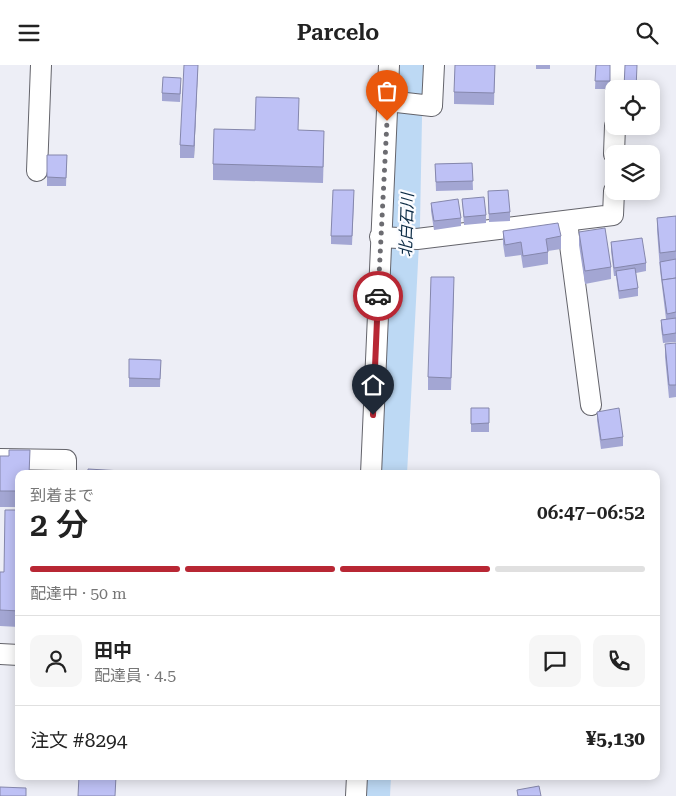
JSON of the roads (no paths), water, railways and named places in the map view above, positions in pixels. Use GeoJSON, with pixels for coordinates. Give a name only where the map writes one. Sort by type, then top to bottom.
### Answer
{"type":"FeatureCollection","features":[{"type":"Feature","properties":{"kind":"street"},"geometry":{"type":"LineString","coordinates":[[37,171],[42,65]]}},
{"type":"Feature","properties":{"kind":"street"},"geometry":{"type":"LineString","coordinates":[[371,470],[386,237],[390,102],[389,65]]}},
{"type":"Feature","properties":{"kind":"street"},"geometry":{"type":"LineString","coordinates":[[390,102],[432,106],[434,65]]}},
{"type":"Feature","properties":{"kind":"street"},"geometry":{"type":"LineString","coordinates":[[616,65],[616,80]]}},
{"type":"Feature","properties":{"kind":"street"},"geometry":{"type":"LineString","coordinates":[[386,237],[417,239],[614,215],[614,200]]}},
{"type":"Feature","properties":{"kind":"street"},"geometry":{"type":"LineString","coordinates":[[567,222],[591,405]]}},
{"type":"Feature","properties":{"kind":"street"},"geometry":{"type":"LineString","coordinates":[[0,459],[66,461],[66,470]]}},
{"type":"Feature","properties":{"kind":"street"},"geometry":{"type":"LineString","coordinates":[[0,654],[15,655]]}},
{"type":"Feature","properties":{"kind":"street"},"geometry":{"type":"LineString","coordinates":[[356,796],[357,780]]}},
{"type":"Feature","properties":{"kind":"waterway","name":"北白石川"},"geometry":{"type":"LineString","coordinates":[[393,470],[406,224],[409,65]]}},
{"type":"Feature","properties":{"kind":"waterway","name":"北白石川"},"geometry":{"type":"LineString","coordinates":[[376,796],[377,780]]}}]}
